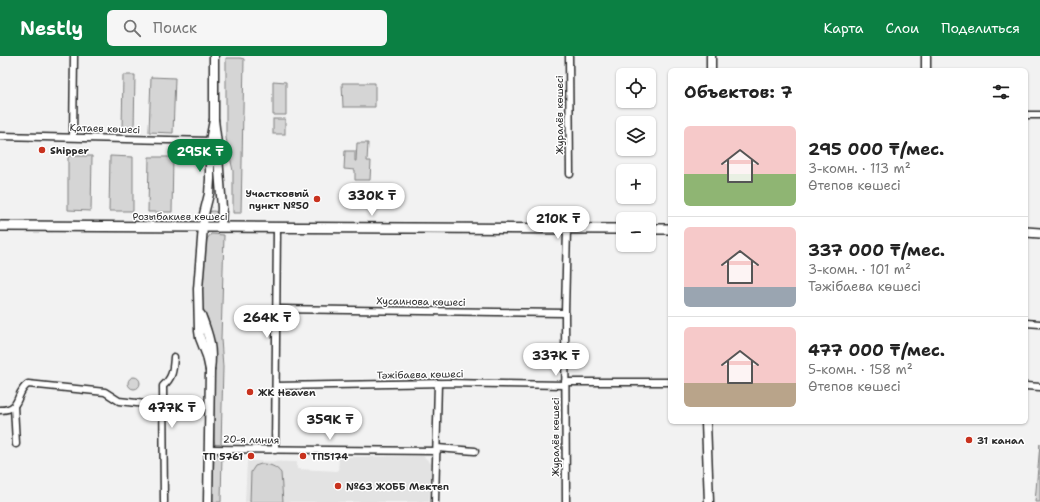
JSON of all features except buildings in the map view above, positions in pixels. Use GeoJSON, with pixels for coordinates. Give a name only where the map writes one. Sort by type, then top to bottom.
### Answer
{"type":"FeatureCollection","features":[{"type":"Feature","properties":{"kind":"main road","name":"Розыбакиев көшесі"},"geometry":{"type":"LineString","coordinates":[[0,226],[616,229]]}},
{"type":"Feature","properties":{"kind":"main road"},"geometry":{"type":"LineString","coordinates":[[656,229],[668,229]]}},
{"type":"Feature","properties":{"kind":"main road"},"geometry":{"type":"LineString","coordinates":[[1028,232],[1040,232]]}},
{"type":"Feature","properties":{"kind":"street"},"geometry":{"type":"LineString","coordinates":[[73,137],[74,56]]}},
{"type":"Feature","properties":{"kind":"street"},"geometry":{"type":"LineString","coordinates":[[214,56],[214,120],[222,208],[221,227]]}},
{"type":"Feature","properties":{"kind":"street","name":"Журалёв көшесі"},"geometry":{"type":"LineString","coordinates":[[569,56],[570,174]]}},
{"type":"Feature","properties":{"kind":"street"},"geometry":{"type":"LineString","coordinates":[[711,56],[711,68]]}},
{"type":"Feature","properties":{"kind":"street"},"geometry":{"type":"LineString","coordinates":[[926,56],[926,68]]}},
{"type":"Feature","properties":{"kind":"street"},"geometry":{"type":"LineString","coordinates":[[1028,115],[1040,115]]}},
{"type":"Feature","properties":{"kind":"street"},"geometry":{"type":"LineString","coordinates":[[208,502],[210,370],[207,356],[200,338],[198,289],[204,214],[209,194],[210,141],[214,120]]}},
{"type":"Feature","properties":{"kind":"street","name":"Қатаев көшесі"},"geometry":{"type":"LineString","coordinates":[[0,136],[210,141]]}},
{"type":"Feature","properties":{"kind":"street"},"geometry":{"type":"LineString","coordinates":[[275,450],[277,228]]}},
{"type":"Feature","properties":{"kind":"street","name":"Журалёв көшесі"},"geometry":{"type":"LineString","coordinates":[[566,502],[565,313],[567,229]]}},
{"type":"Feature","properties":{"kind":"street","name":"Хусаинова көшесі"},"geometry":{"type":"LineString","coordinates":[[276,309],[565,313]]}},
{"type":"Feature","properties":{"kind":"street"},"geometry":{"type":"LineString","coordinates":[[1028,323],[1040,324]]}},
{"type":"Feature","properties":{"kind":"street"},"geometry":{"type":"LineString","coordinates":[[164,502],[163,386],[169,380],[173,371],[174,357]]}},
{"type":"Feature","properties":{"kind":"street","name":"Тәжібаева көшесі"},"geometry":{"type":"LineString","coordinates":[[276,386],[438,383],[668,382]]}},
{"type":"Feature","properties":{"kind":"street"},"geometry":{"type":"LineString","coordinates":[[435,502],[438,383]]}},
{"type":"Feature","properties":{"kind":"street"},"geometry":{"type":"LineString","coordinates":[[16,444],[14,406],[22,390],[28,384],[105,392],[119,401],[163,406]]}},
{"type":"Feature","properties":{"kind":"street"},"geometry":{"type":"LineString","coordinates":[[1028,386],[1040,387]]}},
{"type":"Feature","properties":{"kind":"street"},"geometry":{"type":"LineString","coordinates":[[0,410],[6,410],[14,406]]}},
{"type":"Feature","properties":{"kind":"street"},"geometry":{"type":"LineString","coordinates":[[706,424],[709,502]]}},
{"type":"Feature","properties":{"kind":"street","name":"20-я линия"},"geometry":{"type":"LineString","coordinates":[[209,448],[275,450],[475,450]]}},
{"type":"Feature","properties":{"kind":"shaded area"},"geometry":{"type":"Polygon","coordinates":[[[226,58],[244,59],[241,213],[233,213],[233,171],[226,138],[226,58]]]}},
{"type":"Feature","properties":{"kind":"shaded area"},"geometry":{"type":"Polygon","coordinates":[[[123,75],[135,75],[134,129],[122,129],[123,75]]]}},
{"type":"Feature","properties":{"kind":"shaded area"},"geometry":{"type":"Polygon","coordinates":[[[151,77],[175,78],[173,133],[149,132],[151,77]]]}},
{"type":"Feature","properties":{"kind":"shaded area"},"geometry":{"type":"Polygon","coordinates":[[[273,81],[286,82],[286,115],[273,115],[273,81]]]}},
{"type":"Feature","properties":{"kind":"shaded area"},"geometry":{"type":"Polygon","coordinates":[[[342,83],[375,83],[375,107],[343,107],[342,83]]]}},
{"type":"Feature","properties":{"kind":"shaded area"},"geometry":{"type":"Polygon","coordinates":[[[273,119],[285,119],[285,134],[273,134],[273,119]]]}},
{"type":"Feature","properties":{"kind":"shaded area"},"geometry":{"type":"Polygon","coordinates":[[[357,143],[368,143],[367,161],[371,161],[370,180],[355,180],[355,170],[344,169],[345,151],[355,151],[356,161],[357,143]]]}},
{"type":"Feature","properties":{"kind":"shaded area"},"geometry":{"type":"Polygon","coordinates":[[[68,156],[92,156],[91,211],[68,210],[68,156]]]}},
{"type":"Feature","properties":{"kind":"shaded area"},"geometry":{"type":"Polygon","coordinates":[[[110,156],[133,157],[133,211],[109,211],[110,156]]]}},
{"type":"Feature","properties":{"kind":"shaded area"},"geometry":{"type":"Polygon","coordinates":[[[149,157],[173,157],[172,212],[148,212],[149,157]]]}},
{"type":"Feature","properties":{"kind":"shaded area"},"geometry":{"type":"Polygon","coordinates":[[[211,211],[215,211],[218,216],[215,221],[211,221],[208,218],[208,214],[211,211]]]}},
{"type":"Feature","properties":{"kind":"shaded area"},"geometry":{"type":"Polygon","coordinates":[[[211,234],[224,235],[221,339],[223,367],[221,445],[219,447],[215,445],[214,439],[214,344],[208,319],[202,306],[202,274],[207,239],[211,234]]]}},
{"type":"Feature","properties":{"kind":"shaded area"},"geometry":{"type":"Polygon","coordinates":[[[134,377],[138,379],[140,383],[138,387],[134,389],[130,387],[128,383],[130,379],[134,377]]]}},
{"type":"Feature","properties":{"kind":"shaded area"},"geometry":{"type":"Polygon","coordinates":[[[1040,444],[1040,502],[1035,502],[1040,444]]]}},
{"type":"Feature","properties":{"kind":"shaded area"},"geometry":{"type":"Polygon","coordinates":[[[222,454],[221,502],[212,502],[214,459],[216,455],[222,454]]]}},
{"type":"Feature","properties":{"kind":"shaded area","name":"№63 ЖОББ Мектеп"},"geometry":{"type":"Polygon","coordinates":[[[423,456],[432,464],[429,502],[245,502],[247,461],[297,462],[297,469],[338,471],[339,457],[423,456]]]}},
{"type":"Feature","properties":{"kind":"shaded area"},"geometry":{"type":"Polygon","coordinates":[[[261,464],[272,466],[281,473],[283,502],[250,502],[251,472],[255,466],[261,464]]]}},
{"type":"Feature","properties":{"kind":"place","name":"Shipper"},"geometry":{"type":"Point","coordinates":[42,150]}},
{"type":"Feature","properties":{"kind":"place","name":"Участковый пункт №50"},"geometry":{"type":"Point","coordinates":[317,199]}},
{"type":"Feature","properties":{"kind":"place","name":"ЖК Heaven"},"geometry":{"type":"Point","coordinates":[250,392]}},
{"type":"Feature","properties":{"kind":"place","name":"31 канал"},"geometry":{"type":"Point","coordinates":[969,440]}},
{"type":"Feature","properties":{"kind":"place","name":"ТП 5761"},"geometry":{"type":"Point","coordinates":[251,456]}},
{"type":"Feature","properties":{"kind":"place","name":"ТП5174"},"geometry":{"type":"Point","coordinates":[303,456]}},
{"type":"Feature","properties":{"kind":"place","name":"№63 ЖОББ Мектеп"},"geometry":{"type":"Point","coordinates":[338,486]}}]}
